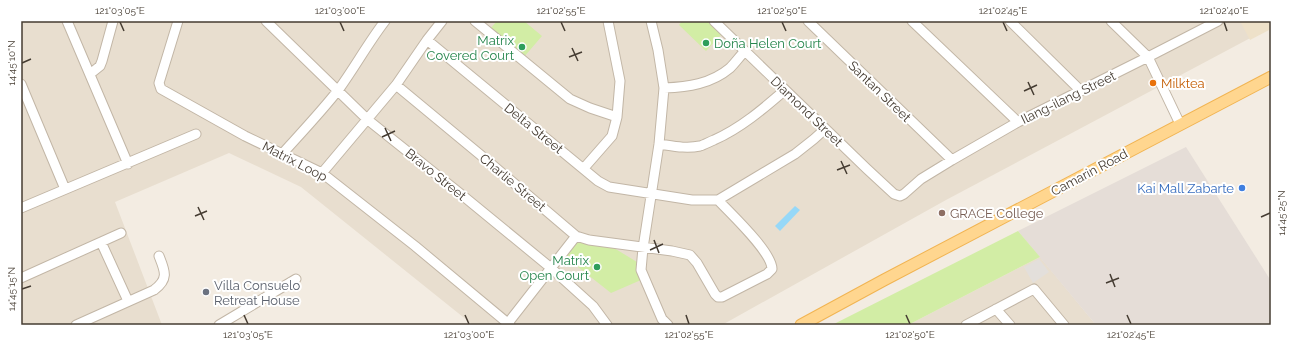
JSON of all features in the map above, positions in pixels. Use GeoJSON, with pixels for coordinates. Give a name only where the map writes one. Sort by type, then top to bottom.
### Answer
{"type":"FeatureCollection","features":[{"type":"Feature","properties":{"kind":"main road","name":"Camarin Road"},"geometry":{"type":"LineString","coordinates":[[806,324],[1271,77]]}},
{"type":"Feature","properties":{"kind":"street"},"geometry":{"type":"LineString","coordinates":[[67,21],[128,164]]}},
{"type":"Feature","properties":{"kind":"street"},"geometry":{"type":"LineString","coordinates":[[90,74],[100,66],[114,21]]}},
{"type":"Feature","properties":{"kind":"street","name":"Matrix Loop"},"geometry":{"type":"LineString","coordinates":[[178,21],[159,83],[162,89],[245,136],[322,173],[415,246],[509,324]]}},
{"type":"Feature","properties":{"kind":"street","name":"Bravo Street"},"geometry":{"type":"LineString","coordinates":[[266,21],[368,120],[551,268],[593,306],[607,325]]}},
{"type":"Feature","properties":{"kind":"street"},"geometry":{"type":"LineString","coordinates":[[282,154],[338,90],[358,63],[372,37],[385,21]]}},
{"type":"Feature","properties":{"kind":"street"},"geometry":{"type":"LineString","coordinates":[[322,173],[396,85],[442,21]]}},
{"type":"Feature","properties":{"kind":"street"},"geometry":{"type":"LineString","coordinates":[[476,21],[570,99],[590,108],[617,117]]}},
{"type":"Feature","properties":{"kind":"street"},"geometry":{"type":"LineString","coordinates":[[584,168],[612,136],[617,117],[620,81],[608,21]]}},
{"type":"Feature","properties":{"kind":"street"},"geometry":{"type":"LineString","coordinates":[[652,21],[664,88],[659,144],[643,248],[641,274],[664,323]]}},
{"type":"Feature","properties":{"kind":"street","name":"Diamond Street"},"geometry":{"type":"LineString","coordinates":[[714,21],[894,194],[900,196],[904,194],[921,179]]}},
{"type":"Feature","properties":{"kind":"street","name":"Santan Street"},"geometry":{"type":"LineString","coordinates":[[808,21],[952,160]]}},
{"type":"Feature","properties":{"kind":"street"},"geometry":{"type":"LineString","coordinates":[[912,21],[1018,122]]}},
{"type":"Feature","properties":{"kind":"street"},"geometry":{"type":"LineString","coordinates":[[1010,21],[1081,91]]}},
{"type":"Feature","properties":{"kind":"street"},"geometry":{"type":"LineString","coordinates":[[1111,21],[1148,57],[1157,74],[1166,86],[1182,123]]}},
{"type":"Feature","properties":{"kind":"street","name":"Ilang-ilang Street"},"geometry":{"type":"LineString","coordinates":[[921,179],[1018,122],[1215,22]]}},
{"type":"Feature","properties":{"kind":"street","name":"Delta Street"},"geometry":{"type":"LineString","coordinates":[[427,40],[603,184],[651,194],[692,200],[718,200]]}},
{"type":"Feature","properties":{"kind":"street"},"geometry":{"type":"LineString","coordinates":[[664,88],[687,87],[710,80],[729,68],[745,51]]}},
{"type":"Feature","properties":{"kind":"street"},"geometry":{"type":"LineString","coordinates":[[21,84],[65,189]]}},
{"type":"Feature","properties":{"kind":"street","name":"Charlie Street"},"geometry":{"type":"LineString","coordinates":[[396,85],[576,236],[589,240],[672,251],[690,255],[697,263],[715,294],[718,297],[722,297],[767,274],[772,270],[772,265],[760,246],[718,200]]}},
{"type":"Feature","properties":{"kind":"street"},"geometry":{"type":"LineString","coordinates":[[659,144],[683,148],[701,146],[724,136],[746,122],[785,90]]}},
{"type":"Feature","properties":{"kind":"street"},"geometry":{"type":"LineString","coordinates":[[718,200],[795,154],[825,129]]}},
{"type":"Feature","properties":{"kind":"street"},"geometry":{"type":"LineString","coordinates":[[21,208],[196,134]]}},
{"type":"Feature","properties":{"kind":"street"},"geometry":{"type":"LineString","coordinates":[[21,278],[121,233]]}},
{"type":"Feature","properties":{"kind":"street"},"geometry":{"type":"LineString","coordinates":[[509,324],[576,236]]}},
{"type":"Feature","properties":{"kind":"street"},"geometry":{"type":"LineString","coordinates":[[101,242],[128,301]]}},
{"type":"Feature","properties":{"kind":"street"},"geometry":{"type":"LineString","coordinates":[[76,325],[154,290],[164,280],[164,273],[159,256]]}},
{"type":"Feature","properties":{"kind":"street"},"geometry":{"type":"LineString","coordinates":[[219,325],[296,279]]}},
{"type":"Feature","properties":{"kind":"street"},"geometry":{"type":"LineString","coordinates":[[966,325],[1034,289],[1064,325]]}},
{"type":"Feature","properties":{"kind":"street"},"geometry":{"type":"LineString","coordinates":[[996,309],[1010,325]]}},
{"type":"Feature","properties":{"kind":"shaded area"},"geometry":{"type":"Polygon","coordinates":[[[21,21],[1271,21],[1271,27],[946,200],[722,325],[473,325],[301,187],[229,153],[115,202],[162,325],[21,325],[21,21]]]}},
{"type":"Feature","properties":{"kind":"shaded area"},"geometry":{"type":"Polygon","coordinates":[[[1240,21],[1271,21],[1271,29],[1250,40],[1240,21]]]}},
{"type":"Feature","properties":{"kind":"shaded area"},"geometry":{"type":"Polygon","coordinates":[[[1186,147],[1271,281],[1271,325],[1096,325],[1018,231],[1186,147]]]}},
{"type":"Feature","properties":{"kind":"shaded area"},"geometry":{"type":"Polygon","coordinates":[[[1040,257],[1096,325],[908,325],[1040,257]]]}},
{"type":"Feature","properties":{"kind":"shaded area"},"geometry":{"type":"Polygon","coordinates":[[[1039,259],[1049,272],[1033,283],[1024,267],[1039,259]]]}},
{"type":"Feature","properties":{"kind":"green space","name":"Matrix Covered Court"},"geometry":{"type":"Polygon","coordinates":[[[497,21],[524,21],[542,36],[524,57],[490,29],[497,21]]]}},
{"type":"Feature","properties":{"kind":"green space","name":"Doña Helen Court"},"geometry":{"type":"Polygon","coordinates":[[[682,21],[707,21],[721,35],[706,51],[679,25],[682,21]]]}},
{"type":"Feature","properties":{"kind":"green space"},"geometry":{"type":"Polygon","coordinates":[[[1018,231],[1040,257],[908,325],[832,325],[1018,231]]]}},
{"type":"Feature","properties":{"kind":"green space"},"geometry":{"type":"Polygon","coordinates":[[[576,240],[614,248],[637,262],[641,280],[611,293],[564,256],[576,240]]]}},
{"type":"Feature","properties":{"kind":"water"},"geometry":{"type":"Polygon","coordinates":[[[795,206],[800,210],[780,231],[775,226],[795,206]]]}},
{"type":"Feature","properties":{"kind":"place","name":"Doña Helen Court"},"geometry":{"type":"Point","coordinates":[706,43]}},
{"type":"Feature","properties":{"kind":"place","name":"Matrix Covered Court"},"geometry":{"type":"Point","coordinates":[522,47]}},
{"type":"Feature","properties":{"kind":"place","name":"Milktea"},"geometry":{"type":"Point","coordinates":[1153,83]}},
{"type":"Feature","properties":{"kind":"place","name":"Kai Mall Zabarte"},"geometry":{"type":"Point","coordinates":[1242,188]}},
{"type":"Feature","properties":{"kind":"place","name":"GRACE College"},"geometry":{"type":"Point","coordinates":[942,213]}},
{"type":"Feature","properties":{"kind":"place","name":"Matrix Open Court"},"geometry":{"type":"Point","coordinates":[597,267]}},
{"type":"Feature","properties":{"kind":"place","name":"Villa Consuelo Retreat House"},"geometry":{"type":"Point","coordinates":[206,292]}}]}
